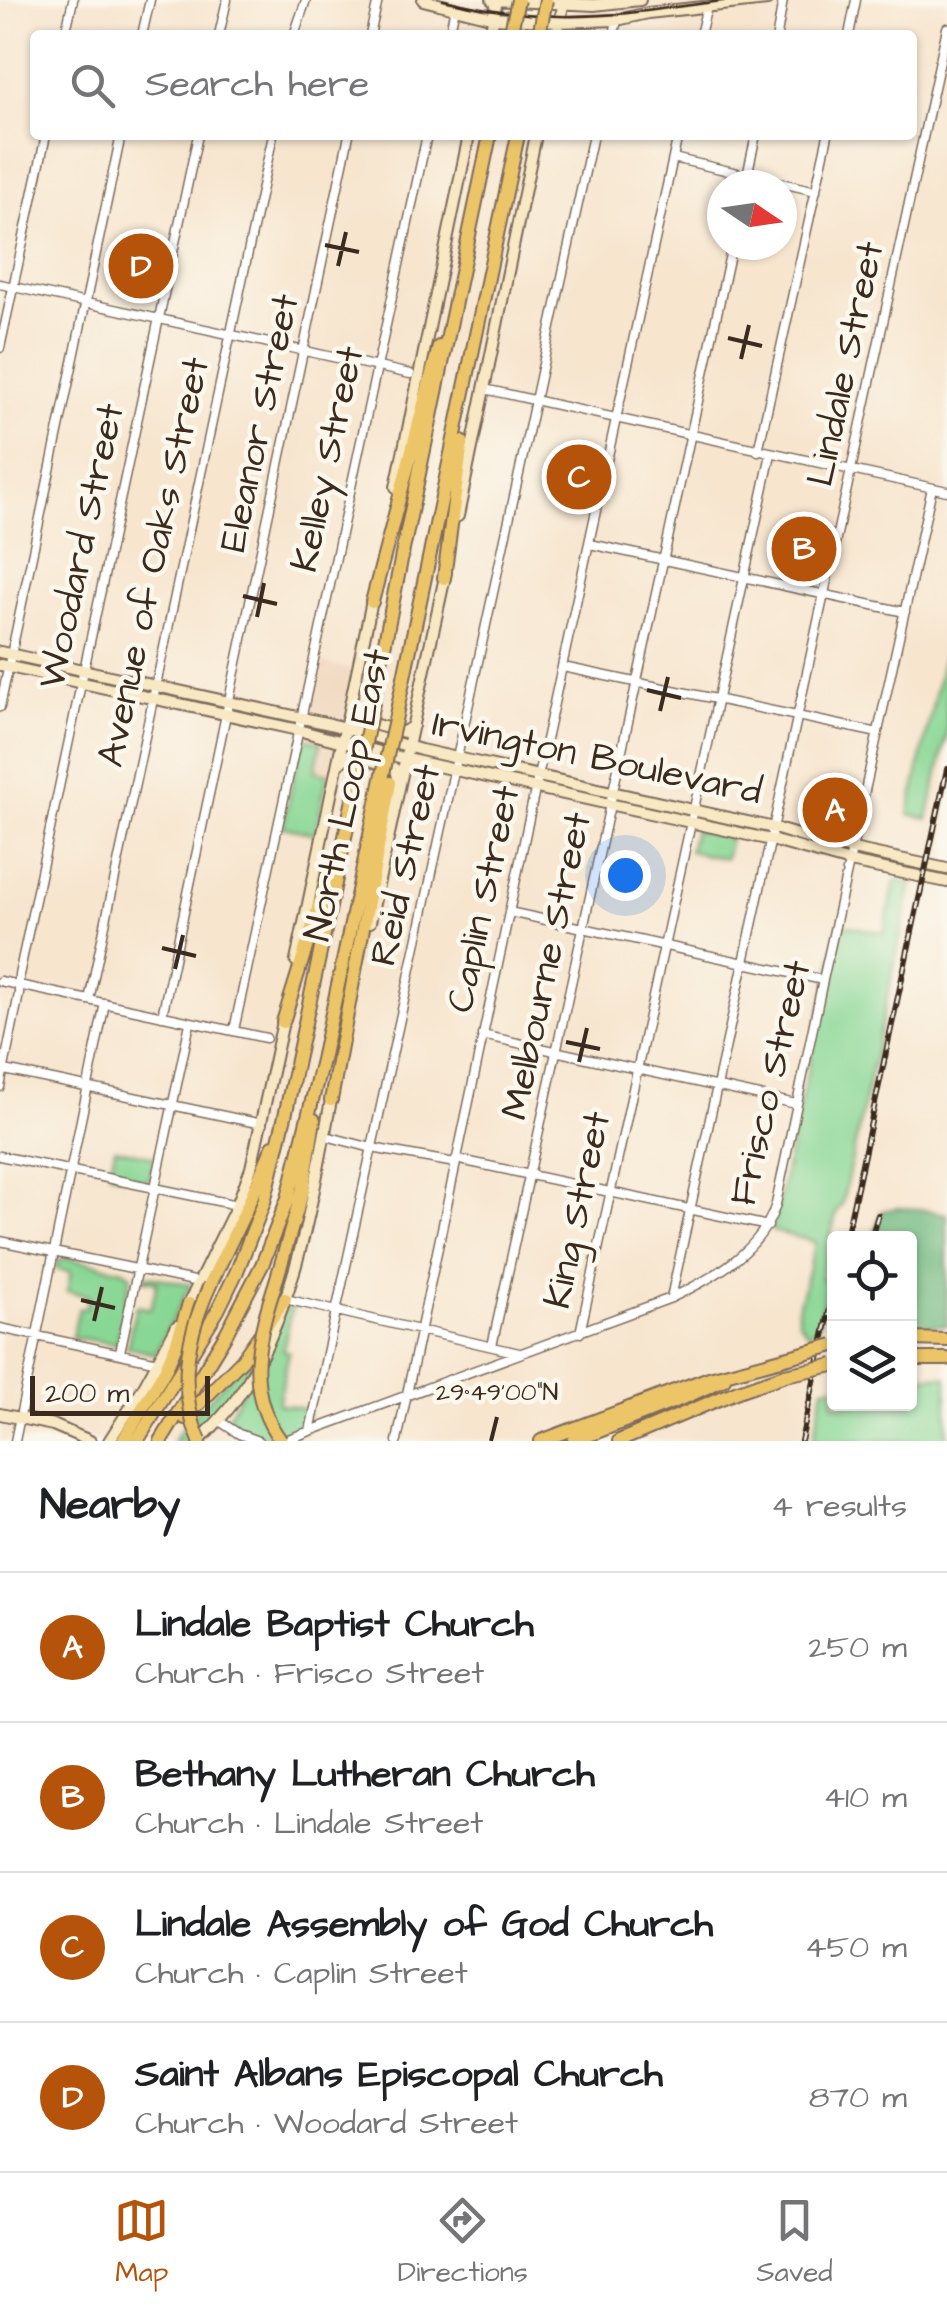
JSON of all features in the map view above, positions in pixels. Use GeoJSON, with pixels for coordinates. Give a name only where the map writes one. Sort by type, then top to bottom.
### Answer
{"type":"FeatureCollection","features":[{"type":"Feature","properties":{"kind":"highway"},"geometry":{"type":"LineString","coordinates":[[511,30],[518,0]]}},
{"type":"Feature","properties":{"kind":"highway"},"geometry":{"type":"LineString","coordinates":[[540,30],[546,0]]}},
{"type":"Feature","properties":{"kind":"highway","name":"North Loop East"},"geometry":{"type":"LineString","coordinates":[[125,1436],[210,1324],[237,1271],[264,1202],[360,767],[489,140]]}},
{"type":"Feature","properties":{"kind":"highway","name":"North Loop East"},"geometry":{"type":"LineString","coordinates":[[162,1441],[226,1334],[269,1249],[288,1198],[392,779],[403,723],[399,698],[517,140]]}},
{"type":"Feature","properties":{"kind":"highway"},"geometry":{"type":"LineString","coordinates":[[372,602],[461,273]]}},
{"type":"Feature","properties":{"kind":"highway"},"geometry":{"type":"LineString","coordinates":[[444,578],[485,294]]}},
{"type":"Feature","properties":{"kind":"highway"},"geometry":{"type":"LineString","coordinates":[[331,1100],[392,779]]}},
{"type":"Feature","properties":{"kind":"highway"},"geometry":{"type":"LineString","coordinates":[[284,1022],[356,783]]}},
{"type":"Feature","properties":{"kind":"highway"},"geometry":{"type":"LineString","coordinates":[[282,1441],[271,1428],[266,1413],[257,1375],[257,1350],[303,1189],[322,1060]]}},
{"type":"Feature","properties":{"kind":"highway"},"geometry":{"type":"LineString","coordinates":[[200,1441],[187,1398],[186,1360],[193,1325],[205,1284],[244,1214],[285,1116]]}},
{"type":"Feature","properties":{"kind":"highway"},"geometry":{"type":"LineString","coordinates":[[162,1441],[242,1360],[285,1299]]}},
{"type":"Feature","properties":{"kind":"highway"},"geometry":{"type":"LineString","coordinates":[[125,1436],[165,1370],[189,1304]]}},
{"type":"Feature","properties":{"kind":"highway"},"geometry":{"type":"LineString","coordinates":[[917,1339],[947,1340]]}},
{"type":"Feature","properties":{"kind":"highway"},"geometry":{"type":"LineString","coordinates":[[541,1441],[708,1378],[827,1348]]}},
{"type":"Feature","properties":{"kind":"highway"},"geometry":{"type":"LineString","coordinates":[[917,1359],[947,1358]]}},
{"type":"Feature","properties":{"kind":"highway"},"geometry":{"type":"LineString","coordinates":[[619,1441],[738,1391],[827,1366]]}},
{"type":"Feature","properties":{"kind":"highway"},"geometry":{"type":"LineString","coordinates":[[574,1441],[684,1398],[744,1369]]}},
{"type":"Feature","properties":{"kind":"main road"},"geometry":{"type":"LineString","coordinates":[[423,0],[494,18],[559,22],[617,20],[766,0]]}},
{"type":"Feature","properties":{"kind":"main road"},"geometry":{"type":"LineString","coordinates":[[491,30],[495,0],[594,5],[640,0]]}},
{"type":"Feature","properties":{"kind":"main road"},"geometry":{"type":"LineString","coordinates":[[558,30],[564,2]]}},
{"type":"Feature","properties":{"kind":"main road"},"geometry":{"type":"LineString","coordinates":[[110,1441],[125,1436],[158,1362],[189,1304],[205,1284],[251,1168],[468,140]]}},
{"type":"Feature","properties":{"kind":"main road"},"geometry":{"type":"LineString","coordinates":[[350,704],[360,719],[404,732],[403,723],[444,578],[535,140]]}},
{"type":"Feature","properties":{"kind":"main road","name":"Irvington Boulevard"},"geometry":{"type":"LineString","coordinates":[[6,653],[153,699],[947,869]]}},
{"type":"Feature","properties":{"kind":"main road","name":"Irvington Boulevard"},"geometry":{"type":"LineString","coordinates":[[4,666],[156,686],[345,728],[407,753]]}},
{"type":"Feature","properties":{"kind":"main road"},"geometry":{"type":"LineString","coordinates":[[392,779],[407,753],[403,723]]}},
{"type":"Feature","properties":{"kind":"main road"},"geometry":{"type":"LineString","coordinates":[[337,768],[344,758],[354,755],[396,770],[392,779]]}},
{"type":"Feature","properties":{"kind":"main road","name":"Irvington Boulevard"},"geometry":{"type":"LineString","coordinates":[[772,834],[850,862],[947,882]]}},
{"type":"Feature","properties":{"kind":"main road"},"geometry":{"type":"LineString","coordinates":[[876,868],[879,854]]}},
{"type":"Feature","properties":{"kind":"main road"},"geometry":{"type":"LineString","coordinates":[[200,1441],[241,1392],[266,1349],[294,1268],[331,1100]]}},
{"type":"Feature","properties":{"kind":"main road"},"geometry":{"type":"LineString","coordinates":[[0,1414],[60,1427],[90,1441]]}},
{"type":"Feature","properties":{"kind":"street"},"geometry":{"type":"LineString","coordinates":[[67,30],[73,0]]}},
{"type":"Feature","properties":{"kind":"street"},"geometry":{"type":"LineString","coordinates":[[143,30],[150,0]]}},
{"type":"Feature","properties":{"kind":"street"},"geometry":{"type":"LineString","coordinates":[[221,30],[227,0]]}},
{"type":"Feature","properties":{"kind":"street"},"geometry":{"type":"LineString","coordinates":[[296,30],[306,0]]}},
{"type":"Feature","properties":{"kind":"street"},"geometry":{"type":"LineString","coordinates":[[371,30],[378,0]]}},
{"type":"Feature","properties":{"kind":"street"},"geometry":{"type":"LineString","coordinates":[[778,30],[783,0]]}},
{"type":"Feature","properties":{"kind":"street"},"geometry":{"type":"LineString","coordinates":[[850,30],[856,0]]}},
{"type":"Feature","properties":{"kind":"street"},"geometry":{"type":"LineString","coordinates":[[701,30],[707,6]]}},
{"type":"Feature","properties":{"kind":"street"},"geometry":{"type":"LineString","coordinates":[[450,30],[455,8]]}},
{"type":"Feature","properties":{"kind":"street"},"geometry":{"type":"LineString","coordinates":[[615,30],[617,20]]}},
{"type":"Feature","properties":{"kind":"street","name":"Lindale Street"},"geometry":{"type":"LineString","coordinates":[[671,1298],[947,28]]}},
{"type":"Feature","properties":{"kind":"street"},"geometry":{"type":"LineString","coordinates":[[0,348],[45,140]]}},
{"type":"Feature","properties":{"kind":"street"},"geometry":{"type":"LineString","coordinates":[[0,707],[6,653],[120,140]]}},
{"type":"Feature","properties":{"kind":"street","name":"Woodard Street"},"geometry":{"type":"LineString","coordinates":[[0,1087],[82,677],[197,140]]}},
{"type":"Feature","properties":{"kind":"street","name":"Avenue of Oaks Street"},"geometry":{"type":"LineString","coordinates":[[89,1000],[272,140]]}},
{"type":"Feature","properties":{"kind":"street","name":"Eleanor Street"},"geometry":{"type":"LineString","coordinates":[[162,1016],[348,140]]}},
{"type":"Feature","properties":{"kind":"street","name":"Kelley Street"},"geometry":{"type":"LineString","coordinates":[[234,1030],[426,140]]}},
{"type":"Feature","properties":{"kind":"street","name":"Reid Street"},"geometry":{"type":"LineString","coordinates":[[310,1431],[592,140]]}},
{"type":"Feature","properties":{"kind":"street","name":"Caplin Street"},"geometry":{"type":"LineString","coordinates":[[397,1441],[677,140]]}},
{"type":"Feature","properties":{"kind":"street"},"geometry":{"type":"LineString","coordinates":[[748,170],[755,140]]}},
{"type":"Feature","properties":{"kind":"street"},"geometry":{"type":"LineString","coordinates":[[758,451],[827,140]]}},
{"type":"Feature","properties":{"kind":"street"},"geometry":{"type":"LineString","coordinates":[[673,158],[713,170]]}},
{"type":"Feature","properties":{"kind":"street"},"geometry":{"type":"LineString","coordinates":[[797,188],[816,191]]}},
{"type":"Feature","properties":{"kind":"street","name":"Melbourne Street"},"geometry":{"type":"LineString","coordinates":[[492,1346],[729,260]]}},
{"type":"Feature","properties":{"kind":"street"},"geometry":{"type":"LineString","coordinates":[[0,284],[410,374]]}},
{"type":"Feature","properties":{"kind":"street"},"geometry":{"type":"LineString","coordinates":[[484,389],[771,454],[946,488]]}},
{"type":"Feature","properties":{"kind":"street","name":"King Street"},"geometry":{"type":"LineString","coordinates":[[580,1333],[771,454]]}},
{"type":"Feature","properties":{"kind":"street","name":"Frisco Street"},"geometry":{"type":"LineString","coordinates":[[282,1441],[671,1298],[732,1262],[760,1238],[776,1204],[932,488]]}},
{"type":"Feature","properties":{"kind":"street"},"geometry":{"type":"LineString","coordinates":[[590,544],[905,612]]}},
{"type":"Feature","properties":{"kind":"street"},"geometry":{"type":"LineString","coordinates":[[563,667],[878,733]]}},
{"type":"Feature","properties":{"kind":"street"},"geometry":{"type":"LineString","coordinates":[[509,912],[823,980]]}},
{"type":"Feature","properties":{"kind":"street"},"geometry":{"type":"LineString","coordinates":[[0,981],[266,1038]]}},
{"type":"Feature","properties":{"kind":"street"},"geometry":{"type":"LineString","coordinates":[[15,1441],[105,1004]]}},
{"type":"Feature","properties":{"kind":"street"},"geometry":{"type":"LineString","coordinates":[[120,1352],[190,1022]]}},
{"type":"Feature","properties":{"kind":"street"},"geometry":{"type":"LineString","coordinates":[[482,1035],[796,1104]]}},
{"type":"Feature","properties":{"kind":"street"},"geometry":{"type":"LineString","coordinates":[[2,1069],[262,1124]]}},
{"type":"Feature","properties":{"kind":"street"},"geometry":{"type":"LineString","coordinates":[[326,1136],[372,1148],[530,1174],[768,1226]]}},
{"type":"Feature","properties":{"kind":"street"},"geometry":{"type":"LineString","coordinates":[[0,1156],[237,1205]]}},
{"type":"Feature","properties":{"kind":"street"},"geometry":{"type":"LineString","coordinates":[[0,1241],[205,1284]]}},
{"type":"Feature","properties":{"kind":"street"},"geometry":{"type":"LineString","coordinates":[[285,1299],[523,1354]]}},
{"type":"Feature","properties":{"kind":"street"},"geometry":{"type":"LineString","coordinates":[[0,1328],[158,1362]]}},
{"type":"Feature","properties":{"kind":"street"},"geometry":{"type":"LineString","coordinates":[[218,1420],[258,1441]]}},
{"type":"Feature","properties":{"kind":"shaded area"},"geometry":{"type":"Polygon","coordinates":[[[318,662],[354,670],[332,775],[315,772],[321,742],[302,738],[318,662]]]}},
{"type":"Feature","properties":{"kind":"green space"},"geometry":{"type":"Polygon","coordinates":[[[947,639],[947,733],[928,819],[909,814],[947,639]]]}},
{"type":"Feature","properties":{"kind":"green space"},"geometry":{"type":"Polygon","coordinates":[[[302,738],[321,742],[315,771],[328,774],[315,834],[283,827],[302,738]]]}},
{"type":"Feature","properties":{"kind":"green space"},"geometry":{"type":"Polygon","coordinates":[[[694,830],[730,838],[725,859],[689,851],[694,830]]]}},
{"type":"Feature","properties":{"kind":"green space"},"geometry":{"type":"Polygon","coordinates":[[[895,880],[912,884],[842,1204],[832,1231],[827,1231],[821,1278],[827,1284],[818,1327],[808,1333],[798,1320],[798,1308],[816,1242],[772,1231],[840,924],[884,933],[895,880]]]}},
{"type":"Feature","properties":{"kind":"green space"},"geometry":{"type":"Polygon","coordinates":[[[115,1148],[155,1157],[149,1179],[110,1173],[115,1148]]]}},
{"type":"Feature","properties":{"kind":"green space"},"geometry":{"type":"Polygon","coordinates":[[[920,1209],[947,1214],[947,1326],[917,1325],[917,1231],[875,1231],[882,1211],[920,1209]]]}},
{"type":"Feature","properties":{"kind":"green space"},"geometry":{"type":"Polygon","coordinates":[[[68,1258],[131,1275],[116,1344],[72,1337],[79,1308],[86,1309],[88,1296],[67,1291],[71,1272],[56,1269],[58,1261],[68,1258]]]}},
{"type":"Feature","properties":{"kind":"green space"},"geometry":{"type":"Polygon","coordinates":[[[149,1276],[190,1286],[155,1354],[127,1347],[136,1306],[151,1309],[157,1282],[141,1279],[149,1276]]]}},
{"type":"Feature","properties":{"kind":"green space"},"geometry":{"type":"Polygon","coordinates":[[[291,1304],[299,1304],[292,1308],[283,1350],[289,1352],[278,1404],[309,1410],[305,1429],[285,1434],[253,1434],[228,1417],[291,1304]]]}},
{"type":"Feature","properties":{"kind":"green space"},"geometry":{"type":"Polygon","coordinates":[[[246,1360],[251,1365],[194,1441],[173,1441],[187,1422],[246,1360]]]}},
{"type":"Feature","properties":{"kind":"green space"},"geometry":{"type":"Polygon","coordinates":[[[917,1377],[947,1377],[947,1441],[813,1441],[824,1387],[827,1387],[827,1411],[917,1411],[917,1377]]]}},
{"type":"Feature","properties":{"kind":"tram line"},"geometry":{"type":"LineString","coordinates":[[443,0],[515,13],[581,16],[731,0]]}},
{"type":"Feature","properties":{"kind":"railway"},"geometry":{"type":"LineString","coordinates":[[848,1231],[947,769]]}},
{"type":"Feature","properties":{"kind":"railway"},"geometry":{"type":"LineString","coordinates":[[873,1231],[878,1215]]}},
{"type":"Feature","properties":{"kind":"railway"},"geometry":{"type":"LineString","coordinates":[[801,1441],[827,1321]]}},
{"type":"Feature","properties":{"kind":"place","name":"Saint Albans Episcopal Church"},"geometry":{"type":"Point","coordinates":[141,266]}},
{"type":"Feature","properties":{"kind":"place","name":"Lindale Assembly of God Church"},"geometry":{"type":"Point","coordinates":[579,477]}},
{"type":"Feature","properties":{"kind":"place","name":"Bethany Lutheran Church"},"geometry":{"type":"Point","coordinates":[804,549]}},
{"type":"Feature","properties":{"kind":"place","name":"Lindale Baptist Church"},"geometry":{"type":"Point","coordinates":[835,810]}}]}
